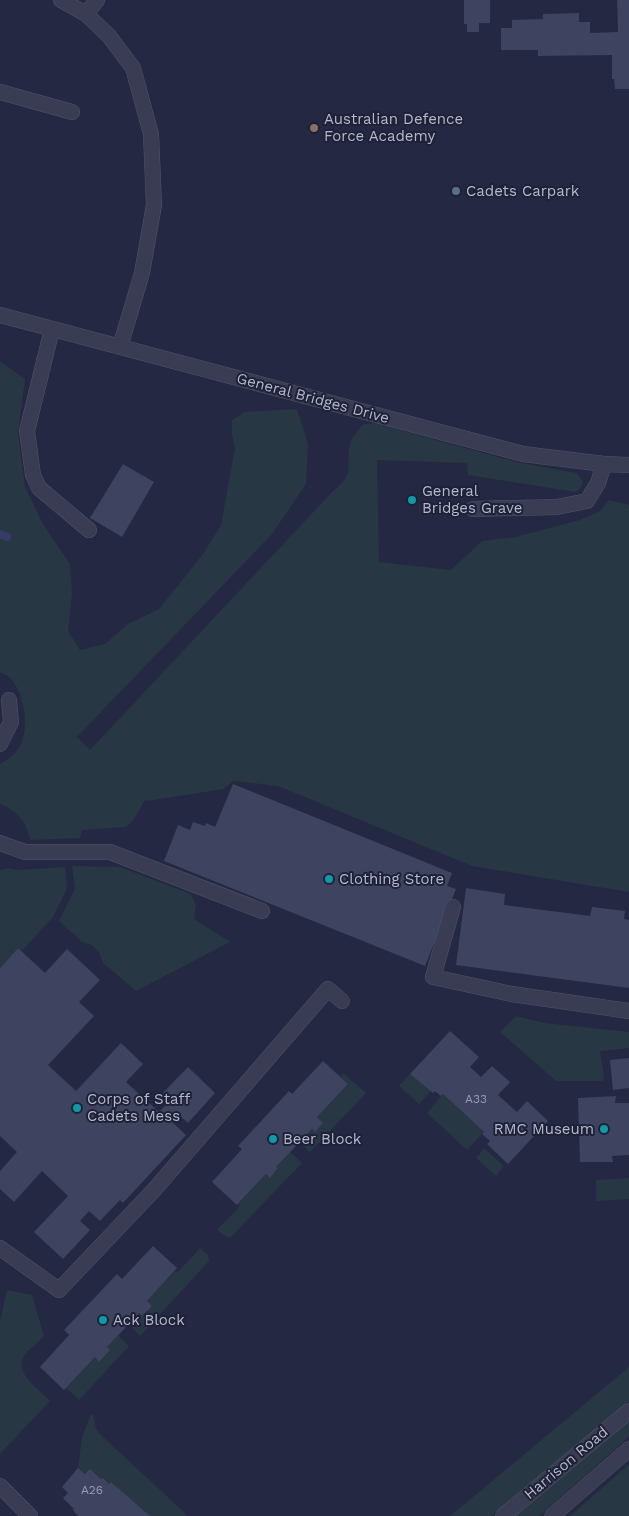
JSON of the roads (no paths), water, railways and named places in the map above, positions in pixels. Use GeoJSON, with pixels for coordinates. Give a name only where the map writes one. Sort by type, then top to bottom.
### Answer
{"type":"FeatureCollection","features":[{"type":"Feature","properties":{"kind":"street"},"geometry":{"type":"LineString","coordinates":[[61,0],[86,14],[110,36],[133,68],[151,134],[154,205],[142,274],[120,347]]}},
{"type":"Feature","properties":{"kind":"street"},"geometry":{"type":"LineString","coordinates":[[86,14],[96,0]]}},
{"type":"Feature","properties":{"kind":"street"},"geometry":{"type":"LineString","coordinates":[[0,92],[72,112]]}},
{"type":"Feature","properties":{"kind":"street","name":"General Bridges Drive"},"geometry":{"type":"LineString","coordinates":[[0,316],[523,454],[604,464],[629,465]]}},
{"type":"Feature","properties":{"kind":"street"},"geometry":{"type":"LineString","coordinates":[[52,329],[27,432],[33,475],[39,488],[89,530]]}},
{"type":"Feature","properties":{"kind":"street"},"geometry":{"type":"LineString","coordinates":[[473,508],[557,507],[587,500],[598,483],[604,464]]}},
{"type":"Feature","properties":{"kind":"street"},"geometry":{"type":"LineString","coordinates":[[0,744],[11,722],[9,700]]}},
{"type":"Feature","properties":{"kind":"street"},"geometry":{"type":"LineString","coordinates":[[0,843],[25,852],[110,852],[262,911]]}},
{"type":"Feature","properties":{"kind":"street"},"geometry":{"type":"LineString","coordinates":[[453,907],[433,977],[512,994],[629,1011]]}},
{"type":"Feature","properties":{"kind":"street"},"geometry":{"type":"LineString","coordinates":[[0,1248],[60,1290],[154,1190],[328,989],[342,1001]]}},
{"type":"Feature","properties":{"kind":"street","name":"Harrison Road"},"geometry":{"type":"LineString","coordinates":[[503,1516],[629,1411]]}},
{"type":"Feature","properties":{"kind":"street","name":"Harrison Road"},"geometry":{"type":"LineString","coordinates":[[552,1516],[629,1449]]}},
{"type":"Feature","properties":{"kind":"street"},"geometry":{"type":"LineString","coordinates":[[0,1486],[30,1516]]}},
{"type":"Feature","properties":{"kind":"waterway"},"geometry":{"type":"LineString","coordinates":[[0,534],[7,537]]}},
{"type":"Feature","properties":{"kind":"place","name":"Australian Defence Force Academy"},"geometry":{"type":"Point","coordinates":[314,128]}},
{"type":"Feature","properties":{"kind":"place","name":"Cadets Carpark"},"geometry":{"type":"Point","coordinates":[456,191]}},
{"type":"Feature","properties":{"kind":"place","name":"General Bridges Grave"},"geometry":{"type":"Point","coordinates":[412,500]}},
{"type":"Feature","properties":{"kind":"place","name":"Clothing Store"},"geometry":{"type":"Point","coordinates":[329,879]}},
{"type":"Feature","properties":{"kind":"place","name":"Corps of Staff Cadets Mess"},"geometry":{"type":"Point","coordinates":[77,1108]}},
{"type":"Feature","properties":{"kind":"place","name":"RMC Museum"},"geometry":{"type":"Point","coordinates":[604,1129]}},
{"type":"Feature","properties":{"kind":"place","name":"Beer Block"},"geometry":{"type":"Point","coordinates":[273,1139]}},
{"type":"Feature","properties":{"kind":"place","name":"Ack Block"},"geometry":{"type":"Point","coordinates":[103,1320]}}]}
